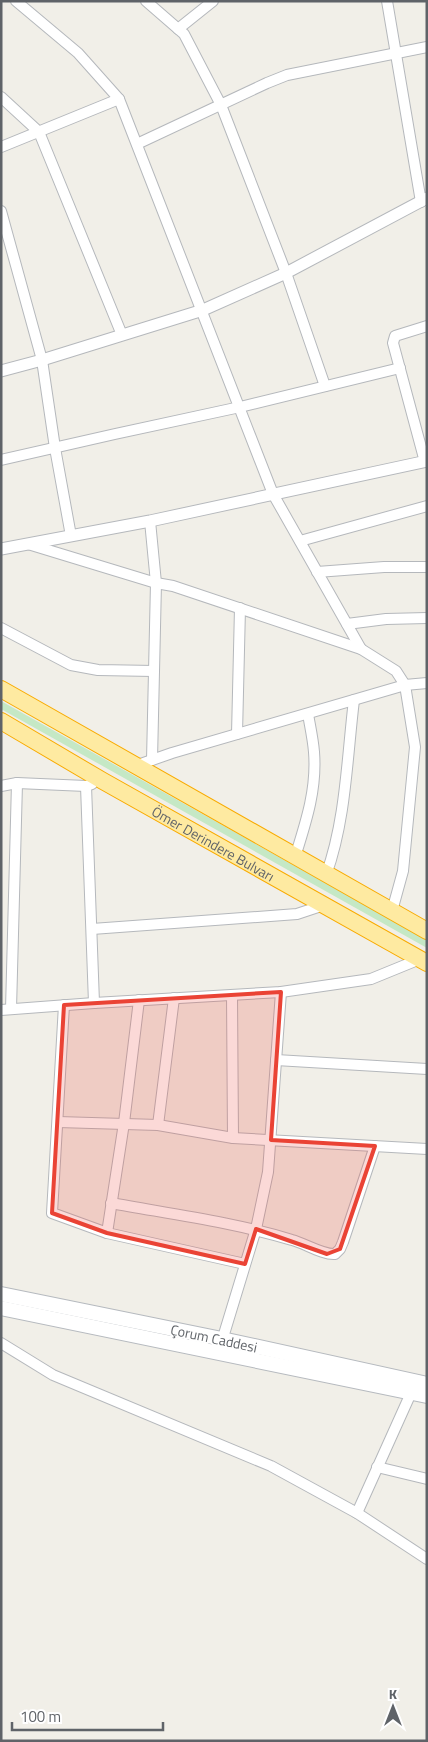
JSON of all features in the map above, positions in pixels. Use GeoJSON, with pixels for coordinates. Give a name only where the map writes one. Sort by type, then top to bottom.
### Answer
{"type":"FeatureCollection","features":[{"type":"Feature","properties":{"kind":"highway","name":"Ömer Derindere Bulvarı"},"geometry":{"type":"LineString","coordinates":[[1,690],[427,931]]}},
{"type":"Feature","properties":{"kind":"highway","name":"Ömer Derindere Bulvarı"},"geometry":{"type":"LineString","coordinates":[[1,720],[102,781],[423,961]]}},
{"type":"Feature","properties":{"kind":"main road","name":"Çorum Caddesi"},"geometry":{"type":"LineString","coordinates":[[1,1294],[221,1345],[427,1396]]}},
{"type":"Feature","properties":{"kind":"main road","name":"Çorum Caddesi"},"geometry":{"type":"LineString","coordinates":[[1,1308],[221,1345],[427,1384]]}},
{"type":"Feature","properties":{"kind":"street"},"geometry":{"type":"LineString","coordinates":[[16,1],[78,53],[120,99],[273,494],[361,649]]}},
{"type":"Feature","properties":{"kind":"street"},"geometry":{"type":"LineString","coordinates":[[146,1],[184,34],[221,105],[286,273],[325,386]]}},
{"type":"Feature","properties":{"kind":"street"},"geometry":{"type":"LineString","coordinates":[[178,29],[213,1]]}},
{"type":"Feature","properties":{"kind":"street"},"geometry":{"type":"LineString","coordinates":[[1,371],[202,310],[286,273],[424,200],[387,1]]}},
{"type":"Feature","properties":{"kind":"street"},"geometry":{"type":"LineString","coordinates":[[137,144],[287,75],[427,47]]}},
{"type":"Feature","properties":{"kind":"street"},"geometry":{"type":"LineString","coordinates":[[1,98],[39,132],[122,335]]}},
{"type":"Feature","properties":{"kind":"street"},"geometry":{"type":"LineString","coordinates":[[1,147],[120,99]]}},
{"type":"Feature","properties":{"kind":"street"},"geometry":{"type":"LineString","coordinates":[[1,211],[42,360],[71,536]]}},
{"type":"Feature","properties":{"kind":"street"},"geometry":{"type":"LineString","coordinates":[[1,549],[150,521],[426,461],[393,343],[395,336],[427,326]]}},
{"type":"Feature","properties":{"kind":"street"},"geometry":{"type":"LineString","coordinates":[[1,460],[240,407],[400,368]]}},
{"type":"Feature","properties":{"kind":"street"},"geometry":{"type":"LineString","coordinates":[[300,542],[427,506]]}},
{"type":"Feature","properties":{"kind":"street"},"geometry":{"type":"LineString","coordinates":[[150,521],[156,583],[152,760]]}},
{"type":"Feature","properties":{"kind":"street"},"geometry":{"type":"LineString","coordinates":[[28,544],[156,583],[173,586],[361,649],[396,671],[405,685],[415,748],[403,871],[392,911]]}},
{"type":"Feature","properties":{"kind":"street"},"geometry":{"type":"LineString","coordinates":[[317,572],[384,567],[427,567]]}},
{"type":"Feature","properties":{"kind":"street"},"geometry":{"type":"LineString","coordinates":[[237,734],[240,608]]}},
{"type":"Feature","properties":{"kind":"street"},"geometry":{"type":"LineString","coordinates":[[347,624],[386,619],[427,618]]}},
{"type":"Feature","properties":{"kind":"street"},"geometry":{"type":"LineString","coordinates":[[1,628],[71,665],[98,670],[154,671]]}},
{"type":"Feature","properties":{"kind":"street"},"geometry":{"type":"LineString","coordinates":[[135,766],[405,685],[427,683]]}},
{"type":"Feature","properties":{"kind":"street"},"geometry":{"type":"LineString","coordinates":[[326,875],[335,850],[340,822],[354,700]]}},
{"type":"Feature","properties":{"kind":"street"},"geometry":{"type":"LineString","coordinates":[[295,857],[308,816],[314,782],[314,749],[308,714]]}},
{"type":"Feature","properties":{"kind":"street"},"geometry":{"type":"LineString","coordinates":[[1,786],[17,783],[86,786],[102,781]]}},
{"type":"Feature","properties":{"kind":"street"},"geometry":{"type":"LineString","coordinates":[[17,783],[6,1009],[94,1002],[281,992],[371,979],[423,961]]}},
{"type":"Feature","properties":{"kind":"street"},"geometry":{"type":"LineString","coordinates":[[86,786],[94,1002]]}},
{"type":"Feature","properties":{"kind":"street"},"geometry":{"type":"LineString","coordinates":[[92,929],[297,914],[324,905]]}},
{"type":"Feature","properties":{"kind":"street"},"geometry":{"type":"LineString","coordinates":[[221,1345],[256,1229],[268,1172],[281,992]]}},
{"type":"Feature","properties":{"kind":"street"},"geometry":{"type":"LineString","coordinates":[[232,995],[233,1138]]}},
{"type":"Feature","properties":{"kind":"street"},"geometry":{"type":"LineString","coordinates":[[158,1125],[174,998]]}},
{"type":"Feature","properties":{"kind":"street"},"geometry":{"type":"LineString","coordinates":[[107,1232],[124,1123],[139,1000]]}},
{"type":"Feature","properties":{"kind":"street"},"geometry":{"type":"LineString","coordinates":[[64,1005],[52,1213],[107,1232],[245,1264]]}},
{"type":"Feature","properties":{"kind":"street"},"geometry":{"type":"LineString","coordinates":[[276,1060],[427,1069]]}},
{"type":"Feature","properties":{"kind":"street"},"geometry":{"type":"LineString","coordinates":[[58,1122],[158,1125],[233,1138],[427,1149]]}},
{"type":"Feature","properties":{"kind":"street"},"geometry":{"type":"LineString","coordinates":[[110,1204],[256,1229],[305,1244],[327,1254],[335,1254],[341,1246],[375,1146]]}},
{"type":"Feature","properties":{"kind":"street"},"geometry":{"type":"LineString","coordinates":[[1,1343],[52,1375],[271,1466],[357,1513],[427,1559]]}},
{"type":"Feature","properties":{"kind":"street"},"geometry":{"type":"LineString","coordinates":[[357,1513],[411,1393]]}},
{"type":"Feature","properties":{"kind":"street"},"geometry":{"type":"LineString","coordinates":[[377,1467],[427,1480]]}},
{"type":"Feature","properties":{"kind":"highlighted area"},"geometry":{"type":"Polygon","coordinates":[[[281,992],[271,1140],[375,1146],[340,1249],[327,1254],[256,1229],[245,1264],[107,1233],[52,1213],[64,1005],[281,992]]]}},
{"type":"Feature","properties":{"kind":"green space"},"geometry":{"type":"Polygon","coordinates":[[[1,701],[427,940],[427,948],[1,709],[1,701]]]}}]}
